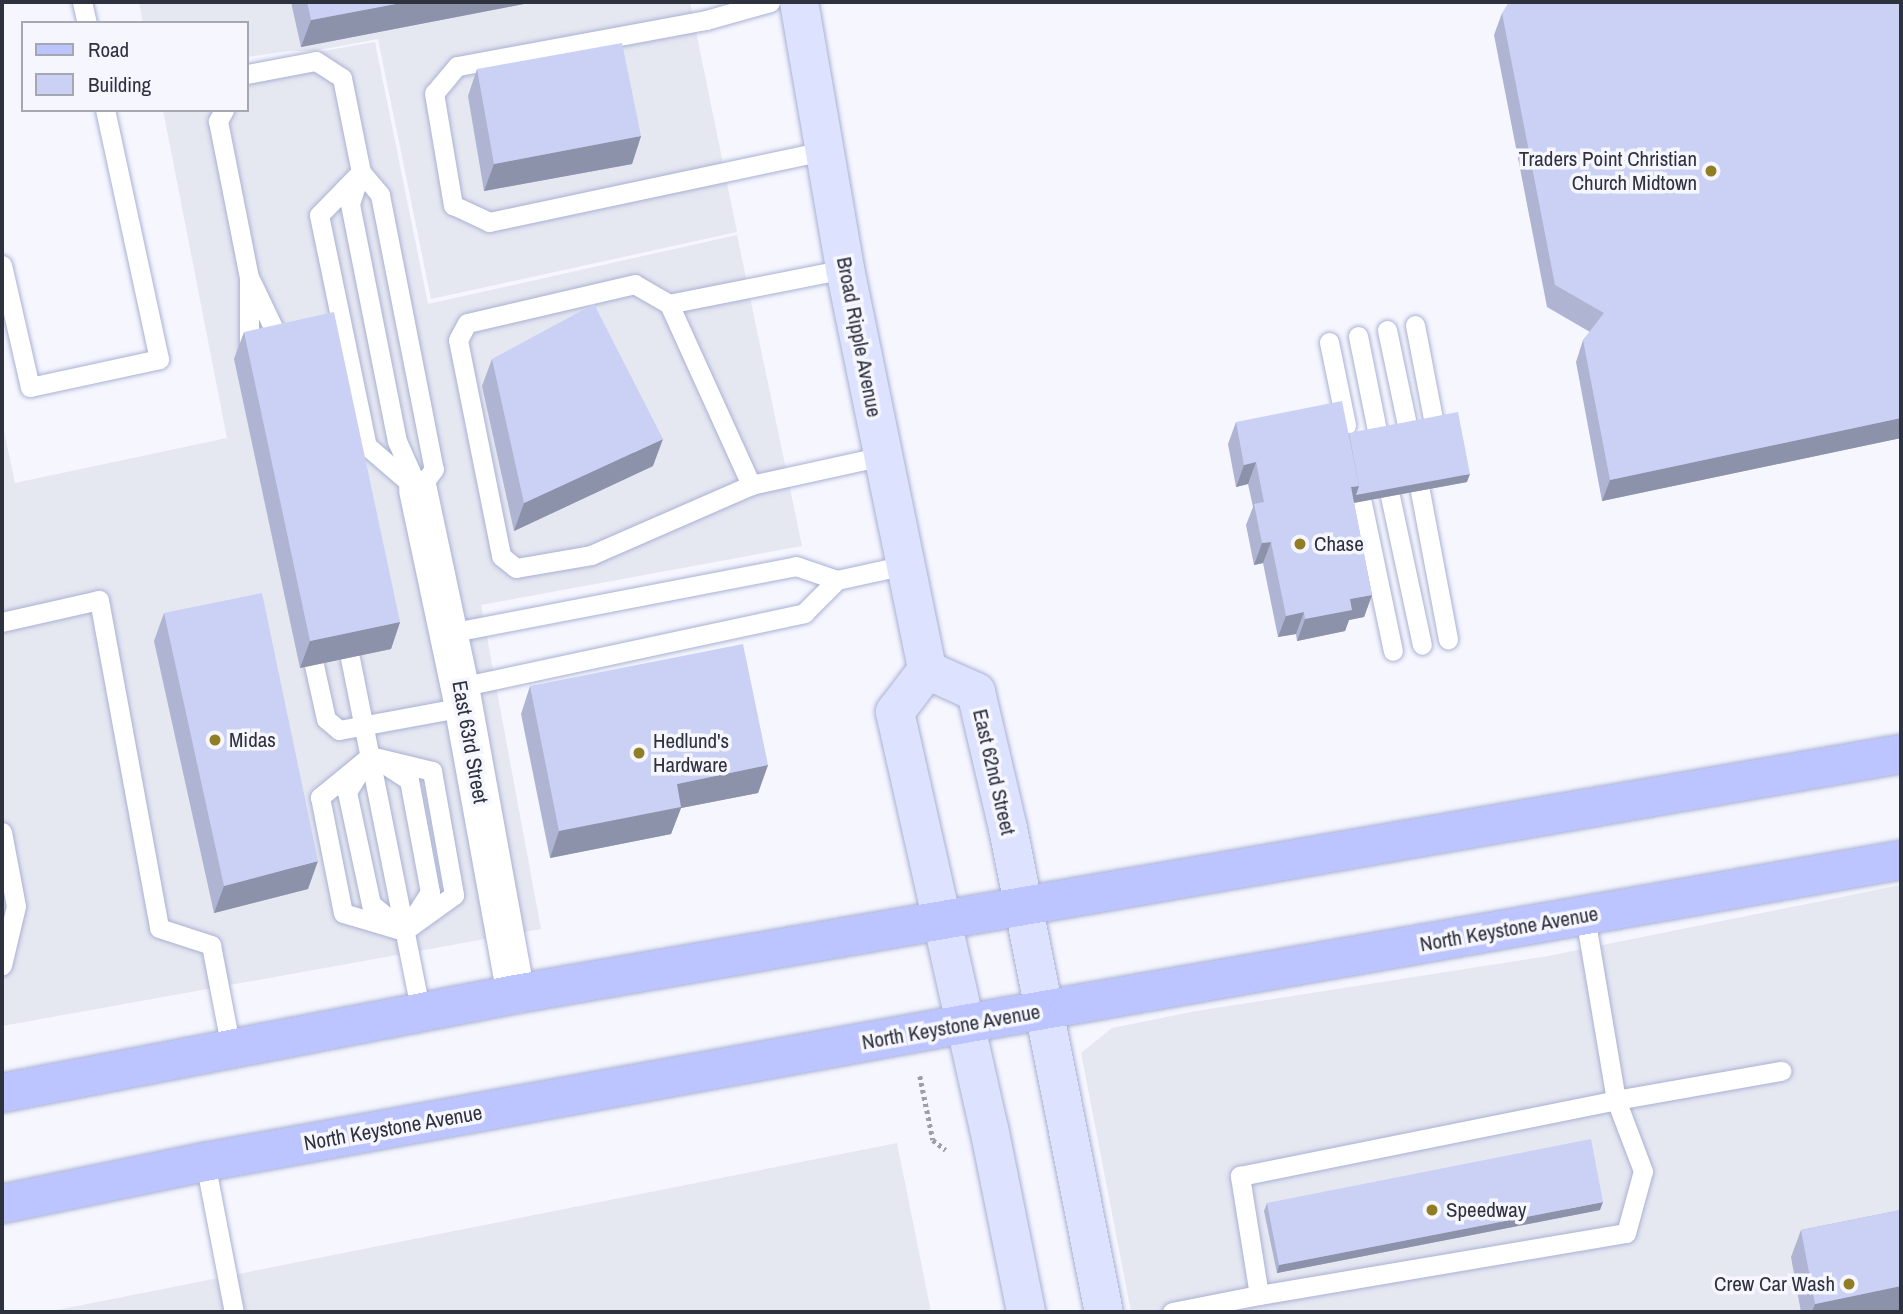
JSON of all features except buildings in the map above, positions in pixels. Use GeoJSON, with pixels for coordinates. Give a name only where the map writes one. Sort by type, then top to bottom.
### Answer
{"type":"FeatureCollection","features":[{"type":"Feature","properties":{"kind":"main road"},"geometry":{"type":"LineString","coordinates":[[2,1093],[516,994],[1901,754]]}},
{"type":"Feature","properties":{"kind":"main road","name":"North Keystone Avenue"},"geometry":{"type":"LineString","coordinates":[[2,1204],[205,1162],[964,1024],[1901,860]]}},
{"type":"Feature","properties":{"kind":"street","name":"Broad Ripple Avenue"},"geometry":{"type":"LineString","coordinates":[[799,2],[845,269],[927,670]]}},
{"type":"Feature","properties":{"kind":"street","name":"East 63rd Street"},"geometry":{"type":"LineString","coordinates":[[418,491],[462,697],[516,994]]}},
{"type":"Feature","properties":{"kind":"street","name":"East 62nd Street"},"geometry":{"type":"LineString","coordinates":[[927,670],[976,692],[1023,905],[1104,1312]]}},
{"type":"Feature","properties":{"kind":"street"},"geometry":{"type":"LineString","coordinates":[[927,670],[895,712],[989,1128],[1026,1312]]}},
{"type":"Feature","properties":{"kind":"lane"},"geometry":{"type":"LineString","coordinates":[[82,2],[87,21]]}},
{"type":"Feature","properties":{"kind":"lane"},"geometry":{"type":"LineString","coordinates":[[770,2],[706,20],[457,66],[433,93],[453,205],[489,222],[824,151]]}},
{"type":"Feature","properties":{"kind":"lane"},"geometry":{"type":"LineString","coordinates":[[248,74],[316,61],[342,78],[361,172],[380,195],[435,469],[418,491]]}},
{"type":"Feature","properties":{"kind":"lane"},"geometry":{"type":"LineString","coordinates":[[2,265],[30,387],[159,359],[105,112]]}},
{"type":"Feature","properties":{"kind":"lane"},"geometry":{"type":"LineString","coordinates":[[223,112],[218,121],[249,277],[249,355]]}},
{"type":"Feature","properties":{"kind":"lane"},"geometry":{"type":"LineString","coordinates":[[361,172],[350,204],[397,441],[418,491]]}},
{"type":"Feature","properties":{"kind":"lane"},"geometry":{"type":"LineString","coordinates":[[361,172],[319,215],[367,446],[418,491]]}},
{"type":"Feature","properties":{"kind":"lane"},"geometry":{"type":"LineString","coordinates":[[669,304],[845,269]]}},
{"type":"Feature","properties":{"kind":"lane"},"geometry":{"type":"LineString","coordinates":[[249,277],[283,348]]}},
{"type":"Feature","properties":{"kind":"lane"},"geometry":{"type":"LineString","coordinates":[[751,485],[669,304],[635,284],[467,323],[458,340],[501,556],[516,568],[591,555],[751,485],[883,456]]}},
{"type":"Feature","properties":{"kind":"lane"},"geometry":{"type":"LineString","coordinates":[[1415,325],[1434,424]]}},
{"type":"Feature","properties":{"kind":"lane"},"geometry":{"type":"LineString","coordinates":[[1387,330],[1408,430]]}},
{"type":"Feature","properties":{"kind":"lane"},"geometry":{"type":"LineString","coordinates":[[1358,336],[1378,435]]}},
{"type":"Feature","properties":{"kind":"lane"},"geometry":{"type":"LineString","coordinates":[[1329,342],[1349,440]]}},
{"type":"Feature","properties":{"kind":"lane"},"geometry":{"type":"LineString","coordinates":[[1420,491],[1448,639]]}},
{"type":"Feature","properties":{"kind":"lane"},"geometry":{"type":"LineString","coordinates":[[1390,496],[1422,645]]}},
{"type":"Feature","properties":{"kind":"lane"},"geometry":{"type":"LineString","coordinates":[[1362,503],[1393,650]]}},
{"type":"Feature","properties":{"kind":"lane"},"geometry":{"type":"LineString","coordinates":[[449,633],[796,566],[837,580],[905,565]]}},
{"type":"Feature","properties":{"kind":"lane"},"geometry":{"type":"LineString","coordinates":[[314,665],[326,719],[339,730],[364,726],[462,697],[804,613],[837,580]]}},
{"type":"Feature","properties":{"kind":"lane"},"geometry":{"type":"LineString","coordinates":[[2,622],[99,600],[159,929],[211,945],[231,1049]]}},
{"type":"Feature","properties":{"kind":"lane"},"geometry":{"type":"LineString","coordinates":[[349,658],[421,1013]]}},
{"type":"Feature","properties":{"kind":"lane"},"geometry":{"type":"LineString","coordinates":[[370,756],[347,792],[371,904],[404,930]]}},
{"type":"Feature","properties":{"kind":"lane"},"geometry":{"type":"LineString","coordinates":[[370,756],[320,797],[343,913],[404,930]]}},
{"type":"Feature","properties":{"kind":"lane"},"geometry":{"type":"LineString","coordinates":[[370,756],[409,780],[430,892],[404,930]]}},
{"type":"Feature","properties":{"kind":"lane"},"geometry":{"type":"LineString","coordinates":[[2,832],[16,906],[2,965]]}},
{"type":"Feature","properties":{"kind":"lane"},"geometry":{"type":"LineString","coordinates":[[1172,1312],[1626,1233],[1643,1171],[1616,1100],[1585,916]]}},
{"type":"Feature","properties":{"kind":"lane"},"geometry":{"type":"LineString","coordinates":[[1259,1295],[1240,1176],[1616,1100],[1781,1071]]}},
{"type":"Feature","properties":{"kind":"lane"},"geometry":{"type":"LineString","coordinates":[[205,1162],[234,1312]]}},
{"type":"Feature","properties":{"kind":"path"},"geometry":{"type":"LineString","coordinates":[[912,1034],[933,1140]]}},
{"type":"Feature","properties":{"kind":"shaded area"},"geometry":{"type":"Polygon","coordinates":[[[139,2],[690,2],[737,232],[431,299],[378,39],[314,51],[289,51],[248,57],[248,21],[143,21],[139,2]]]}},
{"type":"Feature","properties":{"kind":"shaded area"},"geometry":{"type":"Polygon","coordinates":[[[375,42],[428,304],[737,235],[802,546],[481,605],[541,929],[2,1026],[2,422],[15,483],[227,438],[163,112],[248,112],[248,64],[375,42]]]}},
{"type":"Feature","properties":{"kind":"shaded area"},"geometry":{"type":"Polygon","coordinates":[[[1901,885],[1901,1312],[1131,1312],[1081,1053],[1112,1028],[1196,1011],[1548,956],[1901,885]]]}},
{"type":"Feature","properties":{"kind":"shaded area"},"geometry":{"type":"Polygon","coordinates":[[[897,1143],[931,1312],[47,1312],[897,1143]]]}},
{"type":"Feature","properties":{"kind":"place","name":"Traders Point Christian Church Midtown"},"geometry":{"type":"Point","coordinates":[1711,171]}},
{"type":"Feature","properties":{"kind":"place","name":"Chase"},"geometry":{"type":"Point","coordinates":[1300,544]}},
{"type":"Feature","properties":{"kind":"place","name":"Midas"},"geometry":{"type":"Point","coordinates":[215,740]}},
{"type":"Feature","properties":{"kind":"place","name":"Hedlund's Hardware"},"geometry":{"type":"Point","coordinates":[639,753]}},
{"type":"Feature","properties":{"kind":"place","name":"Speedway"},"geometry":{"type":"Point","coordinates":[1432,1210]}},
{"type":"Feature","properties":{"kind":"place","name":"Crew Car Wash"},"geometry":{"type":"Point","coordinates":[1849,1284]}}]}
